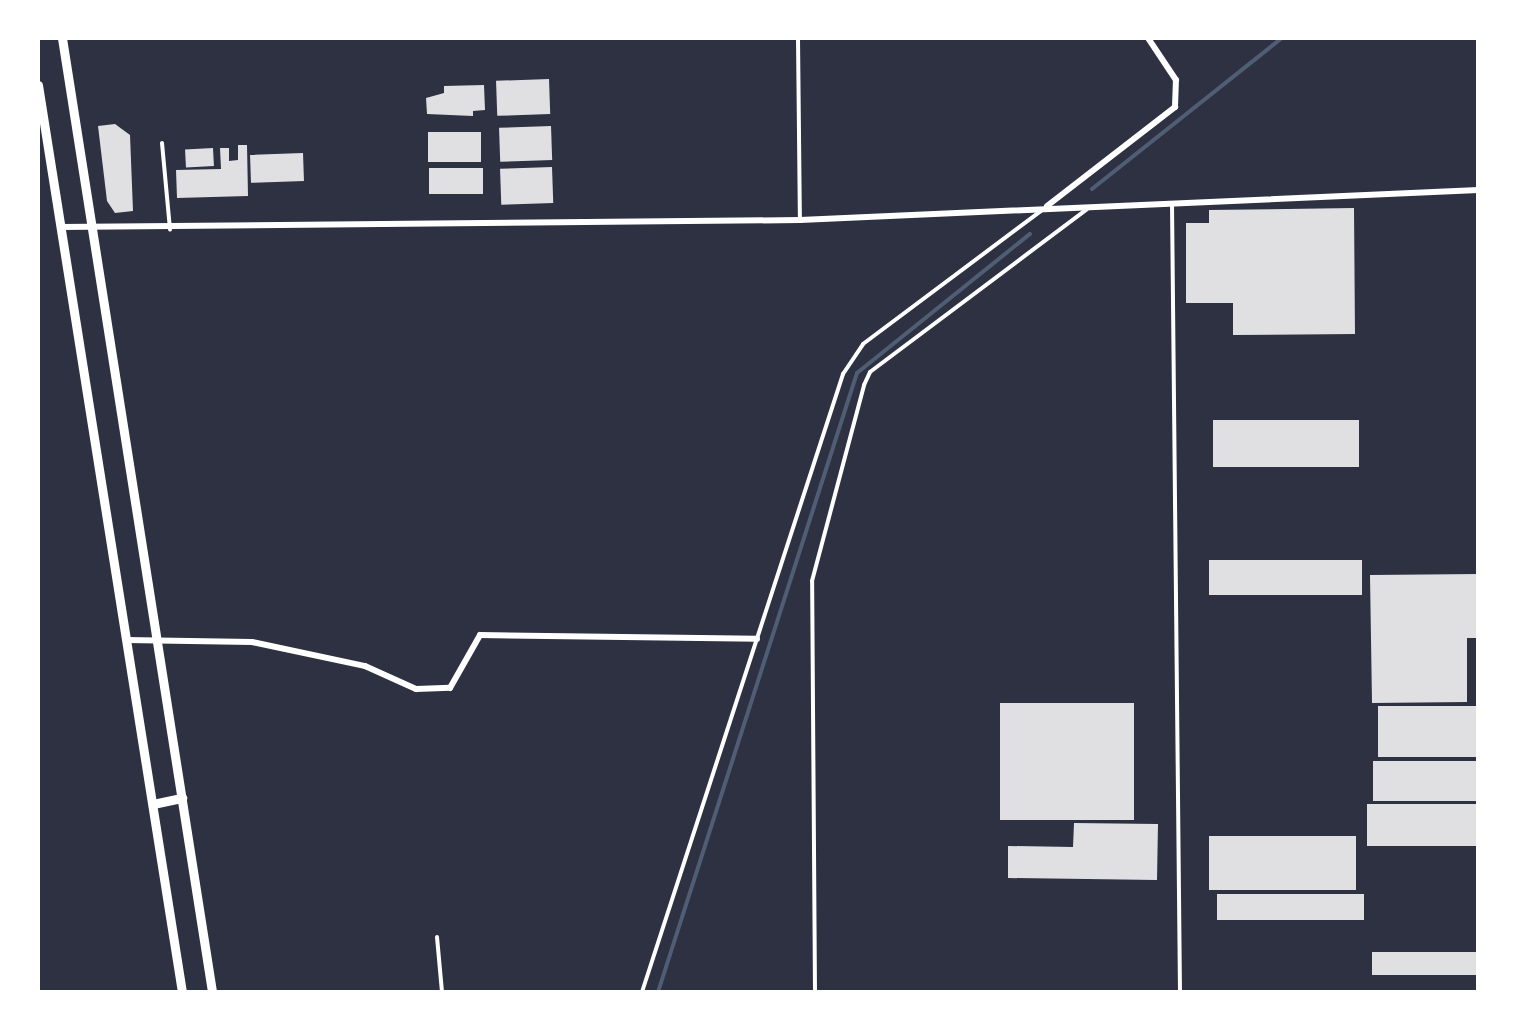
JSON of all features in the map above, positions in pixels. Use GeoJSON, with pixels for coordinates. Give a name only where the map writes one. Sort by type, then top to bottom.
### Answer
{"type":"FeatureCollection","features":[{"type":"Feature","properties":{"kind":"street"},"geometry":{"type":"LineString","coordinates":[[62,38],[212,992]]}},
{"type":"Feature","properties":{"kind":"street"},"geometry":{"type":"LineString","coordinates":[[1046,206],[1175,107],[1176,80],[1148,38]]}},
{"type":"Feature","properties":{"kind":"street"},"geometry":{"type":"LineString","coordinates":[[38,85],[182,992]]}},
{"type":"Feature","properties":{"kind":"street"},"geometry":{"type":"LineString","coordinates":[[60,226],[170,230],[800,220],[1046,206],[1478,190]]}},
{"type":"Feature","properties":{"kind":"street"},"geometry":{"type":"LineString","coordinates":[[127,640],[252,642],[365,666],[416,689],[450,688],[480,636],[757,639]]}},
{"type":"Feature","properties":{"kind":"street"},"geometry":{"type":"LineString","coordinates":[[153,804],[182,798]]}},
{"type":"Feature","properties":{"kind":"lane"},"geometry":{"type":"LineString","coordinates":[[798,38],[800,220]]}},
{"type":"Feature","properties":{"kind":"lane"},"geometry":{"type":"LineString","coordinates":[[162,143],[170,230]]}},
{"type":"Feature","properties":{"kind":"lane"},"geometry":{"type":"LineString","coordinates":[[1172,202],[1180,992]]}},
{"type":"Feature","properties":{"kind":"lane"},"geometry":{"type":"LineString","coordinates":[[642,992],[850,360],[1046,206]]}},
{"type":"Feature","properties":{"kind":"lane"},"geometry":{"type":"LineString","coordinates":[[815,992],[812,581],[864,385],[870,372],[1092,206]]}},
{"type":"Feature","properties":{"kind":"lane"},"geometry":{"type":"LineString","coordinates":[[437,937],[442,992]]}},
{"type":"Feature","properties":{"kind":"building"},"geometry":{"type":"Polygon","coordinates":[[[549,79],[550,114],[497,116],[496,81],[549,79]]]}},
{"type":"Feature","properties":{"kind":"building"},"geometry":{"type":"Polygon","coordinates":[[[484,85],[485,110],[473,111],[473,116],[427,114],[426,98],[444,93],[444,86],[484,85]]]}},
{"type":"Feature","properties":{"kind":"building"},"geometry":{"type":"Polygon","coordinates":[[[115,124],[130,135],[133,211],[115,213],[107,201],[98,126],[115,124]]]}},
{"type":"Feature","properties":{"kind":"building"},"geometry":{"type":"Polygon","coordinates":[[[551,126],[552,160],[500,162],[499,128],[551,126]]]}},
{"type":"Feature","properties":{"kind":"building"},"geometry":{"type":"Polygon","coordinates":[[[428,132],[481,132],[481,162],[428,162],[428,132]]]}},
{"type":"Feature","properties":{"kind":"building"},"geometry":{"type":"Polygon","coordinates":[[[238,145],[247,145],[248,196],[177,198],[176,170],[221,169],[220,148],[229,148],[229,161],[238,160],[238,145]]]}},
{"type":"Feature","properties":{"kind":"building"},"geometry":{"type":"Polygon","coordinates":[[[213,148],[214,166],[186,167],[185,149],[213,148]]]}},
{"type":"Feature","properties":{"kind":"building"},"geometry":{"type":"Polygon","coordinates":[[[303,153],[304,181],[251,183],[250,155],[303,153]]]}},
{"type":"Feature","properties":{"kind":"building"},"geometry":{"type":"Polygon","coordinates":[[[552,167],[553,203],[501,205],[500,169],[552,167]]]}},
{"type":"Feature","properties":{"kind":"building"},"geometry":{"type":"Polygon","coordinates":[[[429,168],[483,168],[483,194],[429,194],[429,168]]]}},
{"type":"Feature","properties":{"kind":"building"},"geometry":{"type":"Polygon","coordinates":[[[1354,208],[1355,334],[1233,335],[1233,303],[1186,303],[1186,223],[1209,223],[1209,210],[1354,208]]]}},
{"type":"Feature","properties":{"kind":"building"},"geometry":{"type":"Polygon","coordinates":[[[1213,420],[1359,420],[1359,467],[1213,467],[1213,420]]]}},
{"type":"Feature","properties":{"kind":"building"},"geometry":{"type":"Polygon","coordinates":[[[1209,560],[1362,560],[1362,595],[1209,595],[1209,560]]]}},
{"type":"Feature","properties":{"kind":"building"},"geometry":{"type":"Polygon","coordinates":[[[1478,574],[1478,638],[1467,638],[1467,702],[1372,703],[1370,575],[1478,574]]]}},
{"type":"Feature","properties":{"kind":"building"},"geometry":{"type":"Polygon","coordinates":[[[1000,703],[1134,703],[1134,820],[1000,820],[1000,703]]]}},
{"type":"Feature","properties":{"kind":"building"},"geometry":{"type":"Polygon","coordinates":[[[1378,706],[1478,706],[1478,757],[1378,757],[1378,706]]]}},
{"type":"Feature","properties":{"kind":"building"},"geometry":{"type":"Polygon","coordinates":[[[1373,761],[1478,761],[1478,801],[1373,801],[1373,761]]]}},
{"type":"Feature","properties":{"kind":"building"},"geometry":{"type":"Polygon","coordinates":[[[1367,804],[1478,804],[1478,846],[1367,846],[1367,804]]]}},
{"type":"Feature","properties":{"kind":"building"},"geometry":{"type":"Polygon","coordinates":[[[1074,823],[1158,824],[1157,880],[1008,878],[1008,846],[1073,847],[1074,823]]]}},
{"type":"Feature","properties":{"kind":"building"},"geometry":{"type":"Polygon","coordinates":[[[1209,836],[1356,836],[1356,890],[1209,890],[1209,836]]]}},
{"type":"Feature","properties":{"kind":"building"},"geometry":{"type":"Polygon","coordinates":[[[1217,894],[1364,894],[1364,920],[1217,920],[1217,894]]]}},
{"type":"Feature","properties":{"kind":"building"},"geometry":{"type":"Polygon","coordinates":[[[1372,952],[1478,952],[1478,975],[1372,975],[1372,952]]]}},
{"type":"Feature","properties":{"kind":"waterway"},"geometry":{"type":"LineString","coordinates":[[1092,189],[1282,38]]}},
{"type":"Feature","properties":{"kind":"waterway"},"geometry":{"type":"LineString","coordinates":[[658,992],[857,373],[1030,234]]}}]}
